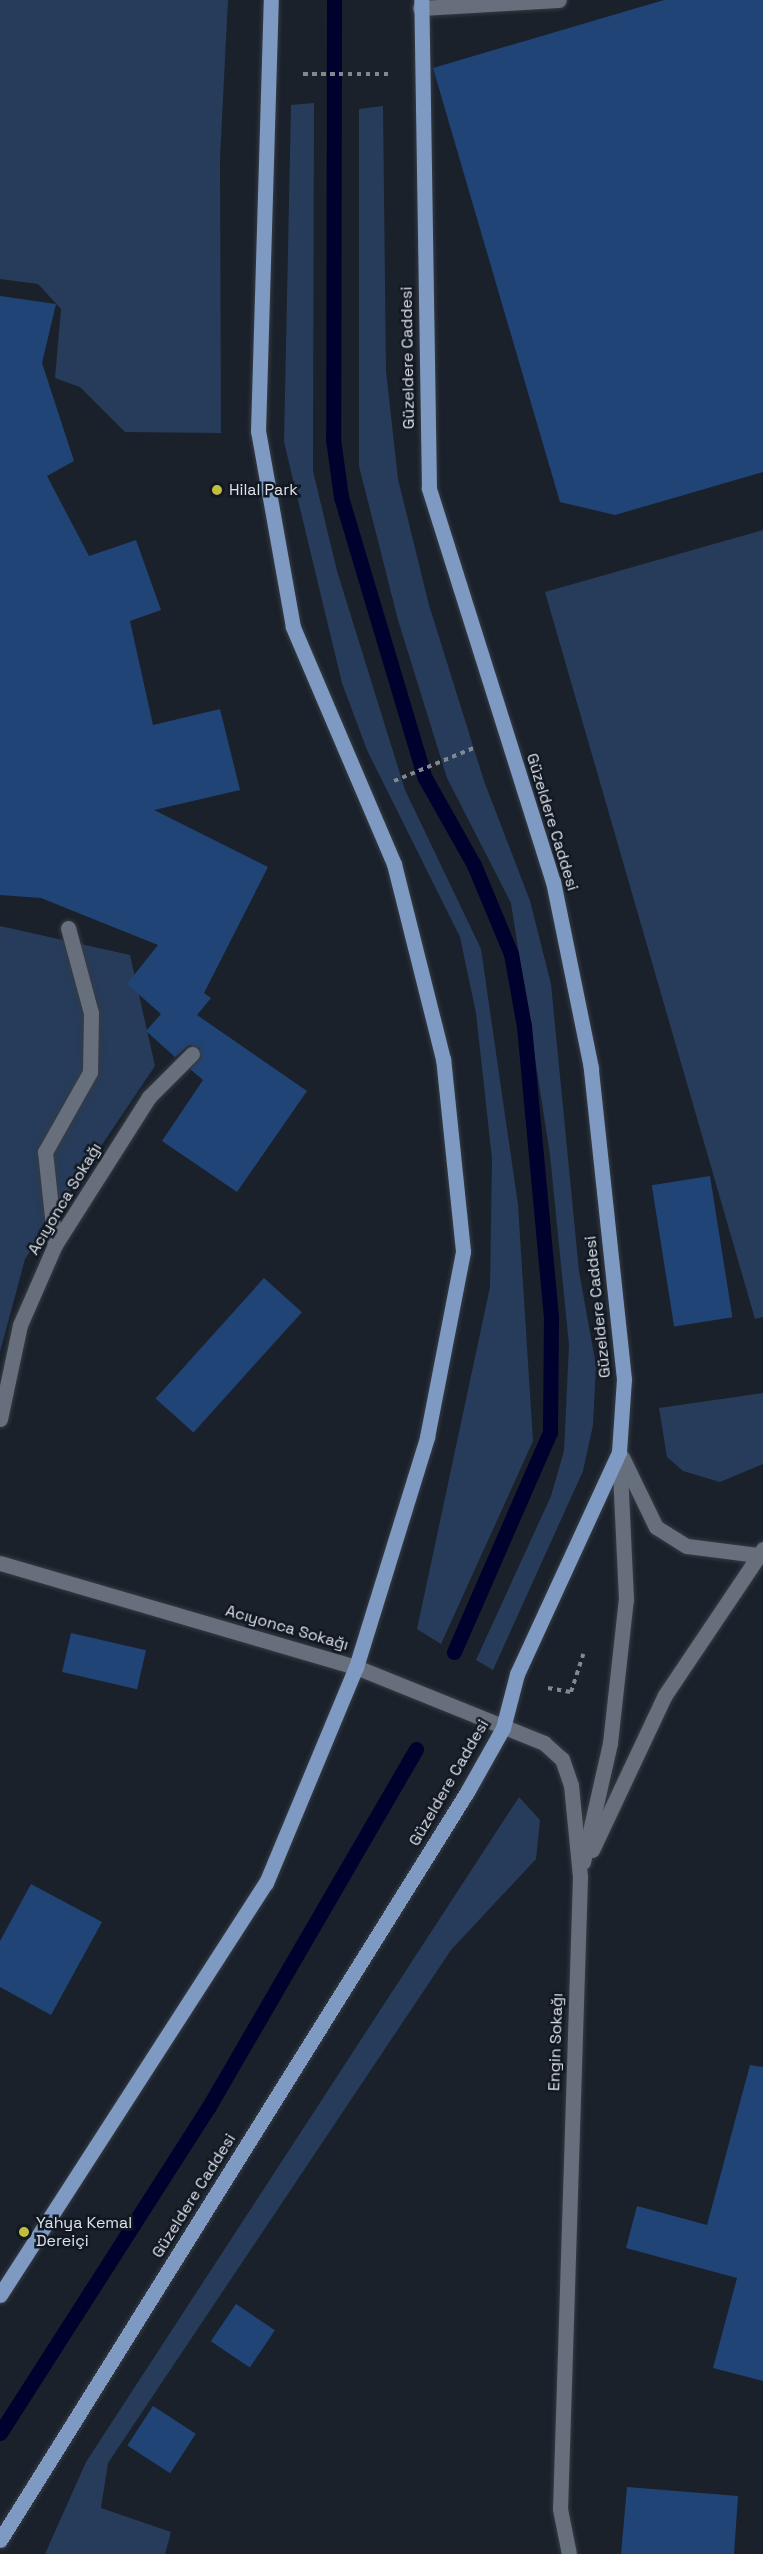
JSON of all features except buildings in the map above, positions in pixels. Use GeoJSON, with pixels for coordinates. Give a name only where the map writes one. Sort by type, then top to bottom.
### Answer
{"type":"FeatureCollection","features":[{"type":"Feature","properties":{"kind":"main road"},"geometry":{"type":"LineString","coordinates":[[0,2295],[266,1883],[356,1667],[427,1437],[463,1251],[434,1025],[394,864],[293,627],[258,431],[271,0]]}},
{"type":"Feature","properties":{"kind":"main road","name":"Güzeldere Caddesi"},"geometry":{"type":"LineString","coordinates":[[0,2540],[503,1728],[517,1674],[619,1452],[624,1379],[589,1056],[554,882],[429,488],[420,4]]}},
{"type":"Feature","properties":{"kind":"street"},"geometry":{"type":"LineString","coordinates":[[420,4],[559,0]]}},
{"type":"Feature","properties":{"kind":"street"},"geometry":{"type":"LineString","coordinates":[[55,1245],[45,1152],[90,1072],[91,1013],[68,928]]}},
{"type":"Feature","properties":{"kind":"street","name":"Acıyonca Sokağı"},"geometry":{"type":"LineString","coordinates":[[0,1419],[20,1325],[55,1245],[149,1097],[192,1054]]}},
{"type":"Feature","properties":{"kind":"street"},"geometry":{"type":"LineString","coordinates":[[579,1877],[665,1695],[760,1552],[687,1546],[656,1527],[619,1452]]}},
{"type":"Feature","properties":{"kind":"street"},"geometry":{"type":"LineString","coordinates":[[579,1877],[610,1743],[626,1599],[619,1452]]}},
{"type":"Feature","properties":{"kind":"street","name":"Acıyonca Sokağı"},"geometry":{"type":"LineString","coordinates":[[0,1563],[356,1667]]}},
{"type":"Feature","properties":{"kind":"street","name":"Engin Sokağı"},"geometry":{"type":"LineString","coordinates":[[356,1667],[544,1743],[562,1759],[571,1785],[579,1877],[560,2510],[569,2554]]}},
{"type":"Feature","properties":{"kind":"path"},"geometry":{"type":"LineString","coordinates":[[296,74],[377,74]]}},
{"type":"Feature","properties":{"kind":"path"},"geometry":{"type":"LineString","coordinates":[[391,782],[465,751]]}},
{"type":"Feature","properties":{"kind":"shaded area"},"geometry":{"type":"Polygon","coordinates":[[[0,0],[228,0],[220,158],[221,433],[125,432],[80,387],[55,378],[61,309],[38,284],[0,279],[0,0]]]}},
{"type":"Feature","properties":{"kind":"shaded area"},"geometry":{"type":"Polygon","coordinates":[[[314,103],[313,471],[337,571],[405,790],[481,949],[518,1205],[533,1441],[441,1644],[417,1629],[490,1287],[492,1159],[476,1013],[460,937],[367,750],[342,683],[284,442],[291,105],[314,103]]]}},
{"type":"Feature","properties":{"kind":"shaded area"},"geometry":{"type":"Polygon","coordinates":[[[383,106],[386,371],[398,479],[429,605],[484,781],[530,901],[551,984],[579,1271],[596,1366],[593,1425],[583,1471],[493,1670],[476,1660],[551,1496],[564,1451],[569,1345],[550,1155],[511,903],[447,778],[398,620],[359,466],[359,109],[383,106]]]}},
{"type":"Feature","properties":{"kind":"shaded area"},"geometry":{"type":"Polygon","coordinates":[[[763,530],[763,1317],[755,1319],[545,592],[763,530]]]}},
{"type":"Feature","properties":{"kind":"shaded area"},"geometry":{"type":"Polygon","coordinates":[[[0,926],[130,955],[155,1066],[25,1259],[0,1352],[0,926]]]}},
{"type":"Feature","properties":{"kind":"shaded area"},"geometry":{"type":"Polygon","coordinates":[[[763,1393],[763,1464],[720,1482],[683,1471],[667,1457],[659,1408],[763,1393]]]}},
{"type":"Feature","properties":{"kind":"shaded area"},"geometry":{"type":"Polygon","coordinates":[[[519,1797],[540,1820],[536,1859],[451,1950],[108,2463],[101,2508],[171,2532],[165,2554],[45,2554],[86,2462],[519,1797]]]}},
{"type":"Feature","properties":{"kind":"waterway"},"geometry":{"type":"LineString","coordinates":[[334,0],[333,439],[341,497],[425,778],[474,865],[511,954],[524,1026],[551,1316],[550,1432],[454,1652]]}},
{"type":"Feature","properties":{"kind":"waterway"},"geometry":{"type":"LineString","coordinates":[[0,2433],[208,2108],[416,1749]]}},
{"type":"Feature","properties":{"kind":"place","name":"Hilal Park"},"geometry":{"type":"Point","coordinates":[217,490]}},
{"type":"Feature","properties":{"kind":"place","name":"Yahya Kemal Dereiçi"},"geometry":{"type":"Point","coordinates":[24,2232]}}]}
